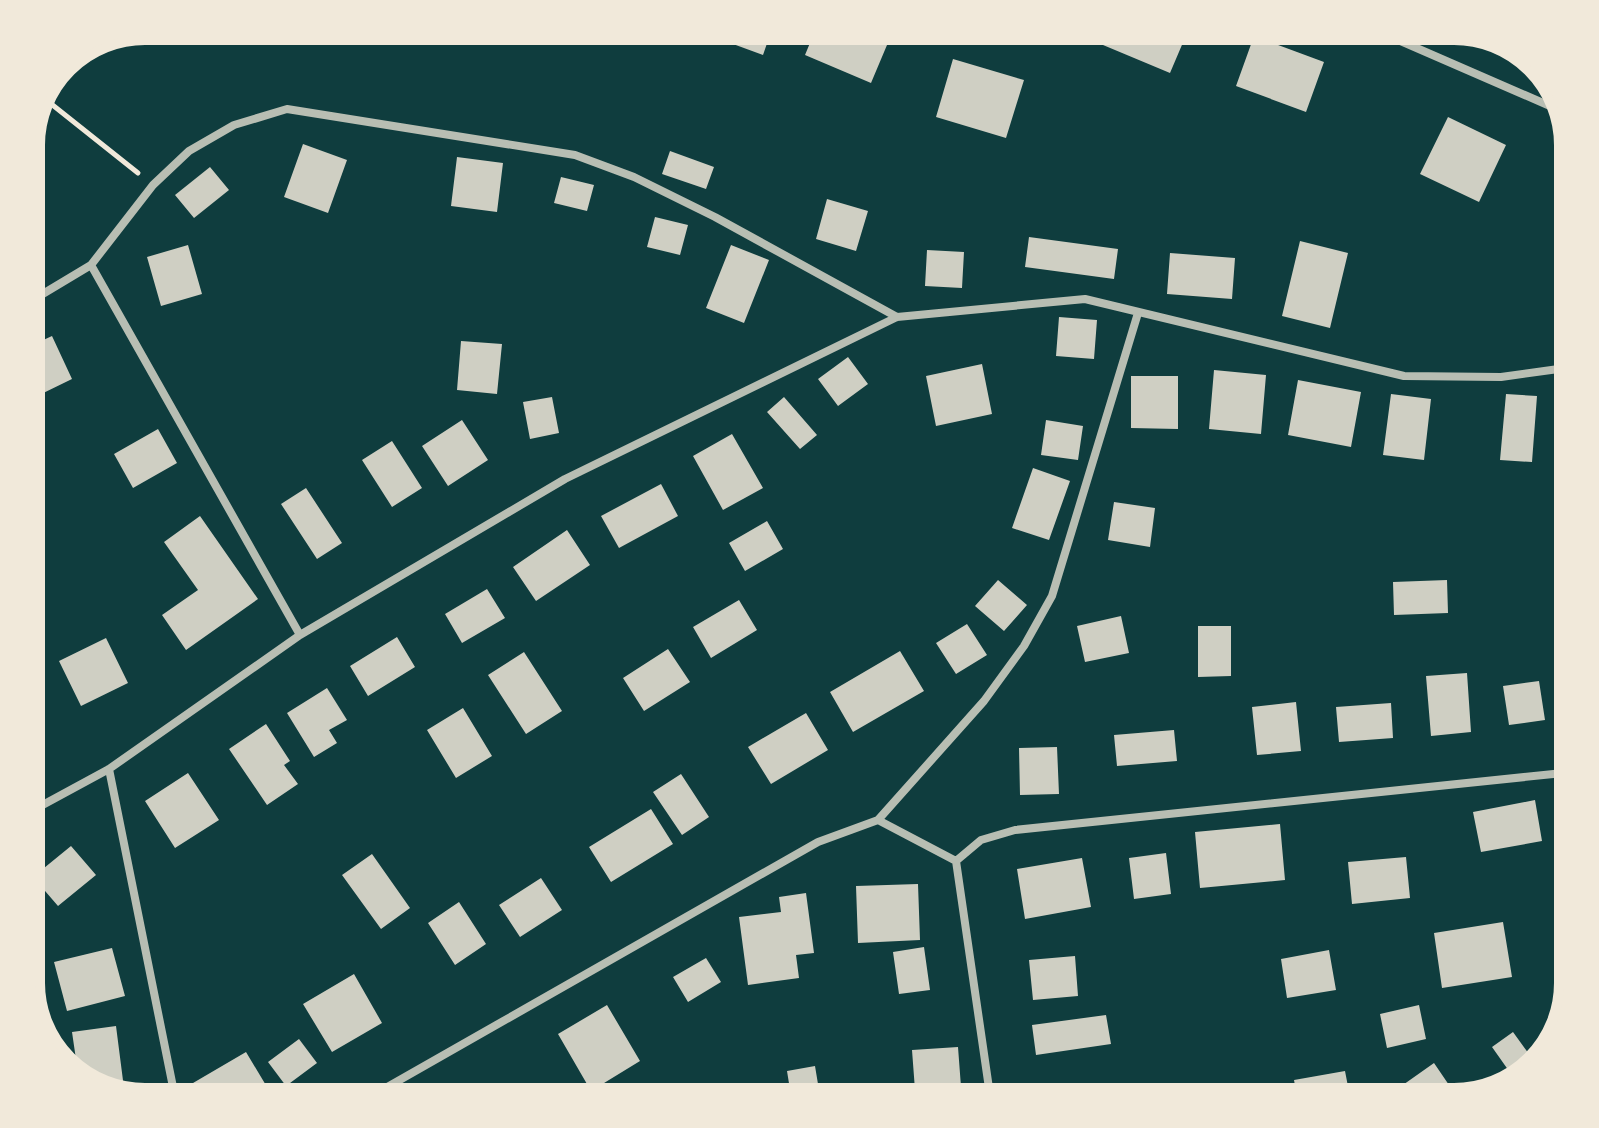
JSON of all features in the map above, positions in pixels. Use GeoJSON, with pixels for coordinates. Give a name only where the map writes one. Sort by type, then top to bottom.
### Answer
{"type":"FeatureCollection","features":[{"type":"Feature","properties":{"kind":"street"},"geometry":{"type":"LineString","coordinates":[[1398,40],[1551,107]]}},
{"type":"Feature","properties":{"kind":"street"},"geometry":{"type":"LineString","coordinates":[[40,296],[91,265],[153,185],[189,151],[223,132],[287,109],[575,155],[634,177],[715,217],[897,317]]}},
{"type":"Feature","properties":{"kind":"street"},"geometry":{"type":"LineString","coordinates":[[91,265],[300,635]]}},
{"type":"Feature","properties":{"kind":"street"},"geometry":{"type":"LineString","coordinates":[[40,806],[109,769],[300,635],[565,479],[897,317],[1085,299],[1404,376],[1501,377],[1559,369]]}},
{"type":"Feature","properties":{"kind":"street"},"geometry":{"type":"LineString","coordinates":[[386,1088],[818,842],[878,820],[984,701],[1024,646],[1052,596],[1138,313]]}},
{"type":"Feature","properties":{"kind":"street"},"geometry":{"type":"LineString","coordinates":[[109,769],[173,1088]]}},
{"type":"Feature","properties":{"kind":"street"},"geometry":{"type":"LineString","coordinates":[[956,861],[981,840],[1015,830],[1559,773]]}},
{"type":"Feature","properties":{"kind":"street"},"geometry":{"type":"LineString","coordinates":[[878,820],[956,861]]}},
{"type":"Feature","properties":{"kind":"street"},"geometry":{"type":"LineString","coordinates":[[956,861],[989,1088]]}},
{"type":"Feature","properties":{"kind":"path"},"geometry":{"type":"LineString","coordinates":[[49,103],[153,185]]}},
{"type":"Feature","properties":{"kind":"building"},"geometry":{"type":"Polygon","coordinates":[[[722,40],[768,40],[763,55],[722,40]]]}},
{"type":"Feature","properties":{"kind":"building"},"geometry":{"type":"Polygon","coordinates":[[[811,40],[889,40],[871,83],[805,55],[811,40]]]}},
{"type":"Feature","properties":{"kind":"building"},"geometry":{"type":"Polygon","coordinates":[[[1105,40],[1184,40],[1170,73],[1103,45],[1105,40]]]}},
{"type":"Feature","properties":{"kind":"building"},"geometry":{"type":"Polygon","coordinates":[[[1253,40],[1265,40],[1324,62],[1306,112],[1236,86],[1253,40]]]}},
{"type":"Feature","properties":{"kind":"building"},"geometry":{"type":"Polygon","coordinates":[[[953,59],[1024,80],[1006,138],[936,117],[953,59]]]}},
{"type":"Feature","properties":{"kind":"building"},"geometry":{"type":"Polygon","coordinates":[[[1448,117],[1506,145],[1479,202],[1420,174],[1448,117]]]}},
{"type":"Feature","properties":{"kind":"building"},"geometry":{"type":"Polygon","coordinates":[[[303,144],[347,160],[328,213],[284,197],[303,144]]]}},
{"type":"Feature","properties":{"kind":"building"},"geometry":{"type":"Polygon","coordinates":[[[670,151],[714,167],[706,189],[662,174],[670,151]]]}},
{"type":"Feature","properties":{"kind":"building"},"geometry":{"type":"Polygon","coordinates":[[[457,157],[503,163],[497,212],[451,206],[457,157]]]}},
{"type":"Feature","properties":{"kind":"building"},"geometry":{"type":"Polygon","coordinates":[[[210,167],[229,190],[194,218],[175,195],[210,167]]]}},
{"type":"Feature","properties":{"kind":"building"},"geometry":{"type":"Polygon","coordinates":[[[561,177],[594,185],[587,211],[554,203],[561,177]]]}},
{"type":"Feature","properties":{"kind":"building"},"geometry":{"type":"Polygon","coordinates":[[[827,199],[868,211],[856,251],[816,239],[827,199]]]}},
{"type":"Feature","properties":{"kind":"building"},"geometry":{"type":"Polygon","coordinates":[[[655,217],[688,225],[680,255],[647,247],[655,217]]]}},
{"type":"Feature","properties":{"kind":"building"},"geometry":{"type":"Polygon","coordinates":[[[1029,237],[1118,249],[1114,279],[1025,267],[1029,237]]]}},
{"type":"Feature","properties":{"kind":"building"},"geometry":{"type":"Polygon","coordinates":[[[1300,241],[1348,253],[1330,328],[1282,316],[1300,241]]]}},
{"type":"Feature","properties":{"kind":"building"},"geometry":{"type":"Polygon","coordinates":[[[188,245],[202,294],[161,306],[147,257],[188,245]]]}},
{"type":"Feature","properties":{"kind":"building"},"geometry":{"type":"Polygon","coordinates":[[[731,245],[769,260],[744,323],[706,308],[731,245]]]}},
{"type":"Feature","properties":{"kind":"building"},"geometry":{"type":"Polygon","coordinates":[[[927,250],[964,252],[962,288],[925,286],[927,250]]]}},
{"type":"Feature","properties":{"kind":"building"},"geometry":{"type":"Polygon","coordinates":[[[1170,253],[1235,258],[1232,299],[1167,294],[1170,253]]]}},
{"type":"Feature","properties":{"kind":"building"},"geometry":{"type":"Polygon","coordinates":[[[1059,317],[1097,320],[1094,359],[1056,356],[1059,317]]]}},
{"type":"Feature","properties":{"kind":"building"},"geometry":{"type":"Polygon","coordinates":[[[52,336],[72,379],[40,395],[40,342],[52,336]]]}},
{"type":"Feature","properties":{"kind":"building"},"geometry":{"type":"Polygon","coordinates":[[[461,341],[502,344],[497,394],[457,390],[461,341]]]}},
{"type":"Feature","properties":{"kind":"building"},"geometry":{"type":"Polygon","coordinates":[[[848,357],[868,384],[838,406],[818,379],[848,357]]]}},
{"type":"Feature","properties":{"kind":"building"},"geometry":{"type":"Polygon","coordinates":[[[982,364],[992,414],[936,426],[926,376],[982,364]]]}},
{"type":"Feature","properties":{"kind":"building"},"geometry":{"type":"Polygon","coordinates":[[[1214,370],[1266,375],[1261,434],[1209,429],[1214,370]]]}},
{"type":"Feature","properties":{"kind":"building"},"geometry":{"type":"Polygon","coordinates":[[[1131,376],[1178,376],[1178,429],[1131,428],[1131,376]]]}},
{"type":"Feature","properties":{"kind":"building"},"geometry":{"type":"Polygon","coordinates":[[[1298,380],[1361,392],[1351,447],[1288,435],[1298,380]]]}},
{"type":"Feature","properties":{"kind":"building"},"geometry":{"type":"Polygon","coordinates":[[[1391,394],[1431,399],[1424,460],[1383,455],[1391,394]]]}},
{"type":"Feature","properties":{"kind":"building"},"geometry":{"type":"Polygon","coordinates":[[[1506,394],[1537,396],[1532,462],[1500,460],[1506,394]]]}},
{"type":"Feature","properties":{"kind":"building"},"geometry":{"type":"Polygon","coordinates":[[[552,397],[559,433],[530,439],[523,402],[552,397]]]}},
{"type":"Feature","properties":{"kind":"building"},"geometry":{"type":"Polygon","coordinates":[[[784,397],[817,435],[800,449],[767,412],[784,397]]]}},
{"type":"Feature","properties":{"kind":"building"},"geometry":{"type":"Polygon","coordinates":[[[462,420],[488,460],[448,486],[422,446],[462,420]]]}},
{"type":"Feature","properties":{"kind":"building"},"geometry":{"type":"Polygon","coordinates":[[[1046,420],[1083,426],[1078,460],[1041,455],[1046,420]]]}},
{"type":"Feature","properties":{"kind":"building"},"geometry":{"type":"Polygon","coordinates":[[[158,429],[177,463],[133,488],[114,454],[158,429]]]}},
{"type":"Feature","properties":{"kind":"building"},"geometry":{"type":"Polygon","coordinates":[[[732,434],[763,488],[723,510],[693,456],[732,434]]]}},
{"type":"Feature","properties":{"kind":"building"},"geometry":{"type":"Polygon","coordinates":[[[392,441],[422,488],[392,507],[362,460],[392,441]]]}},
{"type":"Feature","properties":{"kind":"building"},"geometry":{"type":"Polygon","coordinates":[[[1033,468],[1070,481],[1049,540],[1012,528],[1033,468]]]}},
{"type":"Feature","properties":{"kind":"building"},"geometry":{"type":"Polygon","coordinates":[[[661,484],[678,516],[619,548],[601,516],[661,484]]]}},
{"type":"Feature","properties":{"kind":"building"},"geometry":{"type":"Polygon","coordinates":[[[306,488],[342,543],[317,559],[281,504],[306,488]]]}},
{"type":"Feature","properties":{"kind":"building"},"geometry":{"type":"Polygon","coordinates":[[[1114,502],[1155,508],[1150,547],[1108,540],[1114,502]]]}},
{"type":"Feature","properties":{"kind":"building"},"geometry":{"type":"Polygon","coordinates":[[[200,516],[258,599],[186,650],[162,615],[198,590],[164,542],[200,516]]]}},
{"type":"Feature","properties":{"kind":"building"},"geometry":{"type":"Polygon","coordinates":[[[767,521],[783,549],[745,571],[729,543],[767,521]]]}},
{"type":"Feature","properties":{"kind":"building"},"geometry":{"type":"Polygon","coordinates":[[[567,530],[590,565],[536,601],[513,567],[567,530]]]}},
{"type":"Feature","properties":{"kind":"building"},"geometry":{"type":"Polygon","coordinates":[[[998,580],[1027,605],[1004,631],[975,606],[998,580]]]}},
{"type":"Feature","properties":{"kind":"building"},"geometry":{"type":"Polygon","coordinates":[[[1447,580],[1448,613],[1394,615],[1393,582],[1447,580]]]}},
{"type":"Feature","properties":{"kind":"building"},"geometry":{"type":"Polygon","coordinates":[[[487,589],[505,618],[462,643],[445,614],[487,589]]]}},
{"type":"Feature","properties":{"kind":"building"},"geometry":{"type":"Polygon","coordinates":[[[739,600],[757,630],[711,658],[693,627],[739,600]]]}},
{"type":"Feature","properties":{"kind":"building"},"geometry":{"type":"Polygon","coordinates":[[[1121,616],[1129,653],[1085,662],[1077,626],[1121,616]]]}},
{"type":"Feature","properties":{"kind":"building"},"geometry":{"type":"Polygon","coordinates":[[[967,624],[987,655],[956,674],[936,643],[967,624]]]}},
{"type":"Feature","properties":{"kind":"building"},"geometry":{"type":"Polygon","coordinates":[[[1198,626],[1231,626],[1231,676],[1198,677],[1198,626]]]}},
{"type":"Feature","properties":{"kind":"building"},"geometry":{"type":"Polygon","coordinates":[[[397,637],[415,667],[368,696],[350,666],[397,637]]]}},
{"type":"Feature","properties":{"kind":"building"},"geometry":{"type":"Polygon","coordinates":[[[106,638],[128,683],[81,706],[59,661],[106,638]]]}},
{"type":"Feature","properties":{"kind":"building"},"geometry":{"type":"Polygon","coordinates":[[[668,649],[690,682],[644,711],[623,678],[668,649]]]}},
{"type":"Feature","properties":{"kind":"building"},"geometry":{"type":"Polygon","coordinates":[[[900,651],[924,691],[853,732],[830,692],[900,651]]]}},
{"type":"Feature","properties":{"kind":"building"},"geometry":{"type":"Polygon","coordinates":[[[524,652],[562,711],[526,734],[488,675],[524,652]]]}},
{"type":"Feature","properties":{"kind":"building"},"geometry":{"type":"Polygon","coordinates":[[[1467,673],[1471,732],[1431,736],[1426,676],[1467,673]]]}},
{"type":"Feature","properties":{"kind":"building"},"geometry":{"type":"Polygon","coordinates":[[[1539,681],[1545,720],[1509,725],[1503,686],[1539,681]]]}},
{"type":"Feature","properties":{"kind":"building"},"geometry":{"type":"Polygon","coordinates":[[[327,688],[347,720],[329,730],[337,743],[314,757],[287,713],[327,688]]]}},
{"type":"Feature","properties":{"kind":"building"},"geometry":{"type":"Polygon","coordinates":[[[1296,702],[1301,751],[1257,755],[1252,707],[1296,702]]]}},
{"type":"Feature","properties":{"kind":"building"},"geometry":{"type":"Polygon","coordinates":[[[1391,703],[1393,738],[1339,742],[1336,707],[1391,703]]]}},
{"type":"Feature","properties":{"kind":"building"},"geometry":{"type":"Polygon","coordinates":[[[463,708],[492,756],[456,778],[427,730],[463,708]]]}},
{"type":"Feature","properties":{"kind":"building"},"geometry":{"type":"Polygon","coordinates":[[[806,713],[828,750],[771,784],[748,747],[806,713]]]}},
{"type":"Feature","properties":{"kind":"building"},"geometry":{"type":"Polygon","coordinates":[[[266,724],[290,761],[284,765],[298,784],[267,805],[229,749],[266,724]]]}},
{"type":"Feature","properties":{"kind":"building"},"geometry":{"type":"Polygon","coordinates":[[[1174,730],[1177,761],[1117,766],[1114,735],[1174,730]]]}},
{"type":"Feature","properties":{"kind":"building"},"geometry":{"type":"Polygon","coordinates":[[[1057,747],[1059,794],[1020,795],[1019,748],[1057,747]]]}},
{"type":"Feature","properties":{"kind":"building"},"geometry":{"type":"Polygon","coordinates":[[[188,773],[219,820],[175,848],[145,801],[188,773]]]}},
{"type":"Feature","properties":{"kind":"building"},"geometry":{"type":"Polygon","coordinates":[[[681,774],[709,817],[682,835],[653,792],[681,774]]]}},
{"type":"Feature","properties":{"kind":"building"},"geometry":{"type":"Polygon","coordinates":[[[1535,800],[1542,841],[1481,852],[1473,812],[1535,800]]]}},
{"type":"Feature","properties":{"kind":"building"},"geometry":{"type":"Polygon","coordinates":[[[651,809],[673,844],[611,882],[589,847],[651,809]]]}},
{"type":"Feature","properties":{"kind":"building"},"geometry":{"type":"Polygon","coordinates":[[[1280,824],[1285,880],[1200,888],[1195,832],[1280,824]]]}},
{"type":"Feature","properties":{"kind":"building"},"geometry":{"type":"Polygon","coordinates":[[[71,846],[96,875],[58,906],[40,885],[40,871],[71,846]]]}},
{"type":"Feature","properties":{"kind":"building"},"geometry":{"type":"Polygon","coordinates":[[[1166,853],[1171,894],[1134,899],[1129,858],[1166,853]]]}},
{"type":"Feature","properties":{"kind":"building"},"geometry":{"type":"Polygon","coordinates":[[[372,854],[410,908],[381,929],[342,875],[372,854]]]}},
{"type":"Feature","properties":{"kind":"building"},"geometry":{"type":"Polygon","coordinates":[[[1406,857],[1410,898],[1352,904],[1348,862],[1406,857]]]}},
{"type":"Feature","properties":{"kind":"building"},"geometry":{"type":"Polygon","coordinates":[[[1082,858],[1091,907],[1025,919],[1017,869],[1082,858]]]}},
{"type":"Feature","properties":{"kind":"building"},"geometry":{"type":"Polygon","coordinates":[[[541,878],[562,910],[520,937],[499,905],[541,878]]]}},
{"type":"Feature","properties":{"kind":"building"},"geometry":{"type":"Polygon","coordinates":[[[918,884],[920,940],[858,943],[856,886],[918,884]]]}},
{"type":"Feature","properties":{"kind":"building"},"geometry":{"type":"Polygon","coordinates":[[[806,893],[814,953],[796,955],[799,978],[748,985],[739,917],[781,912],[779,897],[806,893]]]}},
{"type":"Feature","properties":{"kind":"building"},"geometry":{"type":"Polygon","coordinates":[[[459,902],[486,944],[455,965],[428,923],[459,902]]]}},
{"type":"Feature","properties":{"kind":"building"},"geometry":{"type":"Polygon","coordinates":[[[1503,922],[1512,977],[1442,988],[1434,933],[1503,922]]]}},
{"type":"Feature","properties":{"kind":"building"},"geometry":{"type":"Polygon","coordinates":[[[924,947],[930,990],[899,994],[893,952],[924,947]]]}},
{"type":"Feature","properties":{"kind":"building"},"geometry":{"type":"Polygon","coordinates":[[[112,948],[125,996],[67,1011],[54,962],[112,948]]]}},
{"type":"Feature","properties":{"kind":"building"},"geometry":{"type":"Polygon","coordinates":[[[1329,950],[1336,990],[1287,998],[1281,959],[1329,950]]]}},
{"type":"Feature","properties":{"kind":"building"},"geometry":{"type":"Polygon","coordinates":[[[1075,956],[1078,996],[1033,1000],[1029,960],[1075,956]]]}},
{"type":"Feature","properties":{"kind":"building"},"geometry":{"type":"Polygon","coordinates":[[[706,958],[721,982],[688,1002],[673,977],[706,958]]]}},
{"type":"Feature","properties":{"kind":"building"},"geometry":{"type":"Polygon","coordinates":[[[354,974],[382,1023],[332,1052],[303,1004],[354,974]]]}},
{"type":"Feature","properties":{"kind":"building"},"geometry":{"type":"Polygon","coordinates":[[[607,1005],[640,1061],[596,1088],[589,1088],[558,1034],[607,1005]]]}},
{"type":"Feature","properties":{"kind":"building"},"geometry":{"type":"Polygon","coordinates":[[[1419,1005],[1426,1039],[1387,1048],[1380,1014],[1419,1005]]]}},
{"type":"Feature","properties":{"kind":"building"},"geometry":{"type":"Polygon","coordinates":[[[1106,1015],[1111,1044],[1036,1055],[1032,1025],[1106,1015]]]}},
{"type":"Feature","properties":{"kind":"building"},"geometry":{"type":"Polygon","coordinates":[[[116,1026],[124,1085],[92,1074],[76,1062],[72,1032],[116,1026]]]}},
{"type":"Feature","properties":{"kind":"building"},"geometry":{"type":"Polygon","coordinates":[[[1513,1032],[1530,1055],[1509,1072],[1492,1047],[1513,1032]]]}},
{"type":"Feature","properties":{"kind":"building"},"geometry":{"type":"Polygon","coordinates":[[[299,1039],[317,1063],[286,1086],[268,1062],[299,1039]]]}},
{"type":"Feature","properties":{"kind":"building"},"geometry":{"type":"Polygon","coordinates":[[[958,1047],[961,1087],[915,1088],[912,1050],[958,1047]]]}},
{"type":"Feature","properties":{"kind":"building"},"geometry":{"type":"Polygon","coordinates":[[[246,1052],[267,1087],[196,1088],[193,1083],[246,1052]]]}},
{"type":"Feature","properties":{"kind":"building"},"geometry":{"type":"Polygon","coordinates":[[[1434,1063],[1449,1085],[1445,1088],[1400,1087],[1434,1063]]]}},
{"type":"Feature","properties":{"kind":"building"},"geometry":{"type":"Polygon","coordinates":[[[815,1066],[819,1088],[790,1088],[787,1071],[815,1066]]]}},
{"type":"Feature","properties":{"kind":"building"},"geometry":{"type":"Polygon","coordinates":[[[1345,1071],[1348,1088],[1295,1088],[1294,1080],[1345,1071]]]}}]}
